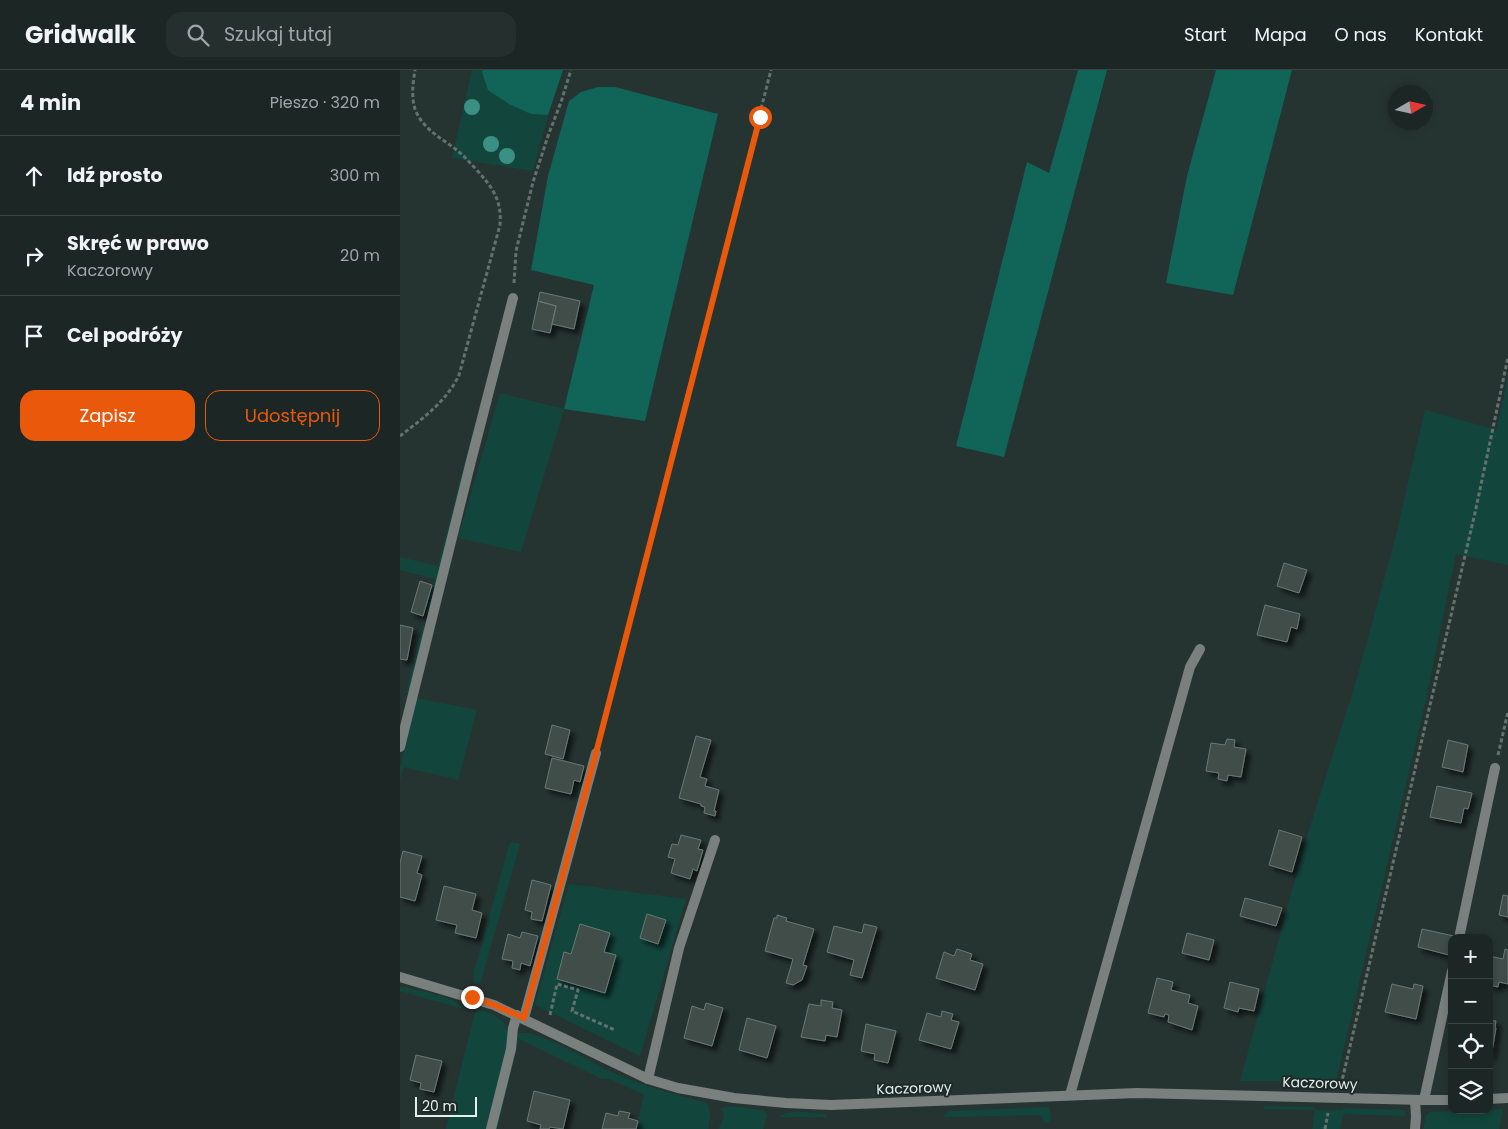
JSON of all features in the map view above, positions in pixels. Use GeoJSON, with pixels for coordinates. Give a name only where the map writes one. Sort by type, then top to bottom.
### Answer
{"type":"FeatureCollection","features":[{"type":"Feature","properties":{"kind":"street"},"geometry":{"type":"LineString","coordinates":[[400,747],[513,298]]}},
{"type":"Feature","properties":{"kind":"street"},"geometry":{"type":"LineString","coordinates":[[1070,1095],[1190,667],[1200,649]]}},
{"type":"Feature","properties":{"kind":"street"},"geometry":{"type":"LineString","coordinates":[[491,1129],[511,1049],[513,1028],[520,1016],[596,753]]}},
{"type":"Feature","properties":{"kind":"street"},"geometry":{"type":"LineString","coordinates":[[1460,934],[1495,768]]}},
{"type":"Feature","properties":{"kind":"street"},"geometry":{"type":"LineString","coordinates":[[648,1079],[679,948],[715,840]]}},
{"type":"Feature","properties":{"kind":"street","name":"Kaczorowy"},"geometry":{"type":"LineString","coordinates":[[400,977],[472,997],[520,1016],[648,1079],[678,1088],[734,1098],[814,1105],[1137,1093],[1448,1100]]}},
{"type":"Feature","properties":{"kind":"street"},"geometry":{"type":"LineString","coordinates":[[1415,1129],[1420,1100],[1450,979]]}},
{"type":"Feature","properties":{"kind":"street"},"geometry":{"type":"LineString","coordinates":[[1493,1099],[1508,1098]]}},
{"type":"Feature","properties":{"kind":"path"},"geometry":{"type":"LineString","coordinates":[[400,436],[442,400],[450,391],[459,375],[500,225],[501,212],[494,191],[480,174],[459,152],[438,138],[419,117],[413,98],[414,70]]}},
{"type":"Feature","properties":{"kind":"path"},"geometry":{"type":"LineString","coordinates":[[513,298],[516,250],[519,235],[533,182],[570,70]]}},
{"type":"Feature","properties":{"kind":"path"},"geometry":{"type":"LineString","coordinates":[[596,753],[771,70]]}},
{"type":"Feature","properties":{"kind":"path"},"geometry":{"type":"LineString","coordinates":[[1338,1098],[1472,522],[1508,357]]}},
{"type":"Feature","properties":{"kind":"path"},"geometry":{"type":"LineString","coordinates":[[1495,768],[1508,712]]}},
{"type":"Feature","properties":{"kind":"path"},"geometry":{"type":"LineString","coordinates":[[550,1016],[557,984],[578,990],[572,1011],[615,1030]]}},
{"type":"Feature","properties":{"kind":"green space"},"geometry":{"type":"Polygon","coordinates":[[[472,70],[483,70],[482,72],[531,114],[548,115],[533,171],[452,158],[472,70]]]}},
{"type":"Feature","properties":{"kind":"green space"},"geometry":{"type":"Polygon","coordinates":[[[483,70],[563,70],[548,115],[531,114],[509,104],[488,90],[483,70]]]}},
{"type":"Feature","properties":{"kind":"green space"},"geometry":{"type":"Polygon","coordinates":[[[1078,70],[1107,70],[1004,457],[956,446],[1027,162],[1049,173],[1078,70]]]}},
{"type":"Feature","properties":{"kind":"green space"},"geometry":{"type":"Polygon","coordinates":[[[1216,70],[1292,70],[1233,295],[1166,283],[1187,176],[1216,70]]]}},
{"type":"Feature","properties":{"kind":"green space"},"geometry":{"type":"Polygon","coordinates":[[[598,87],[615,87],[718,114],[645,421],[564,409],[594,285],[531,270],[548,176],[569,101],[581,92],[598,87]]]}},
{"type":"Feature","properties":{"kind":"green space"},"geometry":{"type":"Polygon","coordinates":[[[1508,376],[1508,565],[1456,554],[1426,699],[1336,1081],[1240,1081],[1307,836],[1355,685],[1395,539],[1425,410],[1497,430],[1508,376]]]}},
{"type":"Feature","properties":{"kind":"green space"},"geometry":{"type":"Polygon","coordinates":[[[500,393],[564,409],[521,552],[458,538],[500,393]]]}},
{"type":"Feature","properties":{"kind":"green space"},"geometry":{"type":"Polygon","coordinates":[[[473,430],[472,442],[431,612],[425,615],[435,579],[400,570],[400,557],[438,566],[473,430]]]}},
{"type":"Feature","properties":{"kind":"green space"},"geometry":{"type":"Polygon","coordinates":[[[423,625],[425,628],[408,694],[406,693],[423,625]]]}},
{"type":"Feature","properties":{"kind":"green space"},"geometry":{"type":"Polygon","coordinates":[[[416,698],[477,710],[458,780],[404,767],[400,780],[400,768],[416,698]]]}},
{"type":"Feature","properties":{"kind":"green space"},"geometry":{"type":"Polygon","coordinates":[[[510,842],[520,844],[480,984],[474,983],[473,969],[475,968],[510,842]]]}},
{"type":"Feature","properties":{"kind":"green space"},"geometry":{"type":"Polygon","coordinates":[[[569,884],[686,899],[640,1056],[535,1005],[569,884]]]}},
{"type":"Feature","properties":{"kind":"green space"},"geometry":{"type":"Polygon","coordinates":[[[400,986],[444,997],[459,1004],[464,1009],[400,991],[400,986]]]}},
{"type":"Feature","properties":{"kind":"green space"},"geometry":{"type":"Polygon","coordinates":[[[480,1010],[499,1019],[508,1030],[509,1036],[487,1129],[446,1129],[475,1012],[480,1010]]]}},
{"type":"Feature","properties":{"kind":"green space"},"geometry":{"type":"Polygon","coordinates":[[[520,1033],[541,1037],[554,1042],[616,1074],[671,1093],[705,1102],[710,1111],[708,1129],[636,1129],[644,1095],[610,1079],[602,1079],[519,1039],[497,1129],[494,1129],[517,1036],[520,1033]]]}},
{"type":"Feature","properties":{"kind":"green space"},"geometry":{"type":"Polygon","coordinates":[[[728,1106],[763,1110],[768,1116],[766,1117],[763,1129],[718,1129],[724,1118],[723,1111],[720,1109],[728,1106]]]}},
{"type":"Feature","properties":{"kind":"green space"},"geometry":{"type":"Polygon","coordinates":[[[1265,1106],[1315,1107],[1316,1110],[1343,1110],[1343,1108],[1404,1110],[1406,1116],[1343,1114],[1340,1129],[1312,1129],[1315,1110],[1263,1109],[1265,1106]]]}},
{"type":"Feature","properties":{"kind":"green space"},"geometry":{"type":"Polygon","coordinates":[[[1049,1107],[1051,1118],[1049,1123],[1045,1123],[1041,1115],[944,1117],[950,1111],[1049,1107]]]}},
{"type":"Feature","properties":{"kind":"green space"},"geometry":{"type":"Polygon","coordinates":[[[1493,1109],[1503,1109],[1499,1129],[1423,1129],[1426,1116],[1430,1112],[1493,1114],[1493,1109]]]}},
{"type":"Feature","properties":{"kind":"green space"},"geometry":{"type":"Polygon","coordinates":[[[787,1113],[826,1114],[827,1117],[778,1117],[787,1113]]]}},
{"type":"Feature","properties":{"kind":"building"},"geometry":{"type":"Polygon","coordinates":[[[540,292],[580,301],[574,329],[552,324],[556,306],[538,301],[540,292]]]}},
{"type":"Feature","properties":{"kind":"building"},"geometry":{"type":"Polygon","coordinates":[[[538,301],[556,306],[550,333],[532,329],[538,301]]]}},
{"type":"Feature","properties":{"kind":"building"},"geometry":{"type":"Polygon","coordinates":[[[1284,563],[1307,570],[1299,593],[1277,586],[1284,563]]]}},
{"type":"Feature","properties":{"kind":"building"},"geometry":{"type":"Polygon","coordinates":[[[420,581],[432,585],[423,616],[411,612],[420,581]]]}},
{"type":"Feature","properties":{"kind":"building"},"geometry":{"type":"Polygon","coordinates":[[[1265,605],[1300,614],[1297,629],[1291,627],[1287,642],[1257,635],[1265,605]]]}},
{"type":"Feature","properties":{"kind":"building"},"geometry":{"type":"Polygon","coordinates":[[[400,625],[413,628],[407,660],[400,659],[400,625]]]}},
{"type":"Feature","properties":{"kind":"building"},"geometry":{"type":"Polygon","coordinates":[[[552,725],[570,730],[563,759],[545,754],[552,725]]]}},
{"type":"Feature","properties":{"kind":"building"},"geometry":{"type":"Polygon","coordinates":[[[696,736],[711,740],[700,777],[707,779],[705,786],[719,790],[714,811],[716,811],[715,816],[704,813],[705,807],[701,806],[701,804],[679,798],[696,736]]]}},
{"type":"Feature","properties":{"kind":"building"},"geometry":{"type":"Polygon","coordinates":[[[1227,739],[1235,740],[1234,747],[1246,749],[1241,777],[1228,775],[1227,781],[1218,779],[1219,773],[1206,771],[1211,743],[1225,745],[1227,739]]]}},
{"type":"Feature","properties":{"kind":"building"},"geometry":{"type":"Polygon","coordinates":[[[1448,740],[1468,745],[1463,772],[1442,767],[1448,740]]]}},
{"type":"Feature","properties":{"kind":"building"},"geometry":{"type":"Polygon","coordinates":[[[552,758],[584,766],[580,782],[574,780],[571,794],[545,788],[552,758]]]}},
{"type":"Feature","properties":{"kind":"building"},"geometry":{"type":"Polygon","coordinates":[[[1437,786],[1472,793],[1468,809],[1464,808],[1461,823],[1430,817],[1437,786]]]}},
{"type":"Feature","properties":{"kind":"building"},"geometry":{"type":"Polygon","coordinates":[[[1279,830],[1302,837],[1292,872],[1269,865],[1279,830]]]}},
{"type":"Feature","properties":{"kind":"building"},"geometry":{"type":"Polygon","coordinates":[[[681,835],[701,840],[698,849],[703,850],[697,871],[693,869],[690,879],[671,873],[675,859],[668,857],[672,844],[678,845],[681,835]]]}},
{"type":"Feature","properties":{"kind":"building"},"geometry":{"type":"Polygon","coordinates":[[[403,851],[422,856],[417,873],[422,875],[415,901],[400,897],[400,863],[403,851]]]}},
{"type":"Feature","properties":{"kind":"building"},"geometry":{"type":"Polygon","coordinates":[[[532,880],[551,885],[542,921],[531,919],[532,912],[525,910],[532,880]]]}},
{"type":"Feature","properties":{"kind":"building"},"geometry":{"type":"Polygon","coordinates":[[[444,886],[476,894],[472,910],[482,913],[476,938],[455,933],[457,925],[436,920],[444,886]]]}},
{"type":"Feature","properties":{"kind":"building"},"geometry":{"type":"Polygon","coordinates":[[[1503,895],[1508,896],[1508,917],[1499,915],[1503,895]]]}},
{"type":"Feature","properties":{"kind":"building"},"geometry":{"type":"Polygon","coordinates":[[[1245,898],[1282,908],[1276,926],[1240,916],[1245,898]]]}},
{"type":"Feature","properties":{"kind":"building"},"geometry":{"type":"Polygon","coordinates":[[[647,914],[666,920],[658,944],[640,938],[647,914]]]}},
{"type":"Feature","properties":{"kind":"building"},"geometry":{"type":"Polygon","coordinates":[[[777,915],[787,918],[786,921],[814,929],[803,965],[807,966],[802,980],[793,985],[786,983],[793,959],[765,951],[774,918],[777,918],[777,915]]]}},
{"type":"Feature","properties":{"kind":"building"},"geometry":{"type":"Polygon","coordinates":[[[580,924],[610,933],[604,952],[616,955],[605,993],[557,979],[564,952],[571,954],[580,924]]]}},
{"type":"Feature","properties":{"kind":"building"},"geometry":{"type":"Polygon","coordinates":[[[864,924],[877,927],[862,978],[850,975],[854,960],[827,952],[834,926],[862,933],[864,924]]]}},
{"type":"Feature","properties":{"kind":"building"},"geometry":{"type":"Polygon","coordinates":[[[1422,929],[1448,935],[1448,955],[1418,947],[1422,929]]]}},
{"type":"Feature","properties":{"kind":"building"},"geometry":{"type":"Polygon","coordinates":[[[522,932],[538,936],[530,966],[521,963],[520,970],[512,968],[513,961],[502,959],[508,934],[520,938],[522,932]]]}},
{"type":"Feature","properties":{"kind":"building"},"geometry":{"type":"Polygon","coordinates":[[[1187,933],[1214,940],[1209,960],[1182,953],[1187,933]]]}},
{"type":"Feature","properties":{"kind":"building"},"geometry":{"type":"Polygon","coordinates":[[[957,949],[972,954],[970,960],[983,964],[975,990],[936,978],[944,952],[954,956],[957,949]]]}},
{"type":"Feature","properties":{"kind":"building"},"geometry":{"type":"Polygon","coordinates":[[[1505,949],[1508,950],[1508,984],[1499,982],[1498,987],[1493,986],[1493,957],[1503,959],[1505,949]]]}},
{"type":"Feature","properties":{"kind":"building"},"geometry":{"type":"Polygon","coordinates":[[[1157,978],[1173,982],[1171,990],[1190,995],[1188,1003],[1198,1006],[1192,1030],[1168,1022],[1169,1015],[1165,1014],[1164,1017],[1148,1013],[1157,978]]]}},
{"type":"Feature","properties":{"kind":"building"},"geometry":{"type":"Polygon","coordinates":[[[1230,982],[1259,989],[1254,1011],[1239,1008],[1238,1012],[1224,1008],[1230,982]]]}},
{"type":"Feature","properties":{"kind":"building"},"geometry":{"type":"Polygon","coordinates":[[[1392,984],[1413,989],[1414,984],[1423,986],[1416,1019],[1385,1012],[1392,984]]]}},
{"type":"Feature","properties":{"kind":"building"},"geometry":{"type":"Polygon","coordinates":[[[821,1000],[833,1002],[832,1008],[842,1010],[837,1037],[826,1035],[825,1041],[801,1037],[809,1004],[821,1006],[821,1000]]]}},
{"type":"Feature","properties":{"kind":"building"},"geometry":{"type":"Polygon","coordinates":[[[706,1003],[723,1008],[712,1046],[684,1038],[692,1006],[704,1010],[706,1003]]]}},
{"type":"Feature","properties":{"kind":"building"},"geometry":{"type":"Polygon","coordinates":[[[942,1011],[953,1014],[951,1020],[959,1022],[951,1049],[919,1040],[927,1013],[941,1017],[942,1011]]]}},
{"type":"Feature","properties":{"kind":"building"},"geometry":{"type":"Polygon","coordinates":[[[747,1018],[776,1026],[767,1058],[739,1050],[747,1018]]]}},
{"type":"Feature","properties":{"kind":"building"},"geometry":{"type":"Polygon","coordinates":[[[1493,1021],[1496,1021],[1493,1045],[1493,1021]]]}},
{"type":"Feature","properties":{"kind":"building"},"geometry":{"type":"Polygon","coordinates":[[[866,1024],[896,1031],[888,1063],[874,1060],[875,1054],[861,1051],[866,1024]]]}},
{"type":"Feature","properties":{"kind":"building"},"geometry":{"type":"Polygon","coordinates":[[[416,1055],[442,1061],[434,1092],[420,1089],[421,1083],[410,1080],[416,1055]]]}},
{"type":"Feature","properties":{"kind":"building"},"geometry":{"type":"Polygon","coordinates":[[[534,1091],[570,1100],[563,1129],[550,1127],[549,1129],[540,1129],[541,1125],[527,1121],[534,1091]]]}},
{"type":"Feature","properties":{"kind":"building"},"geometry":{"type":"Polygon","coordinates":[[[619,1111],[630,1113],[628,1118],[638,1121],[636,1129],[602,1129],[606,1113],[618,1116],[619,1111]]]}},
{"type":"Feature","properties":{"kind":"route"},"geometry":{"type":"LineString","coordinates":[[472,997],[524,1018],[596,753],[760,117]]}}]}
